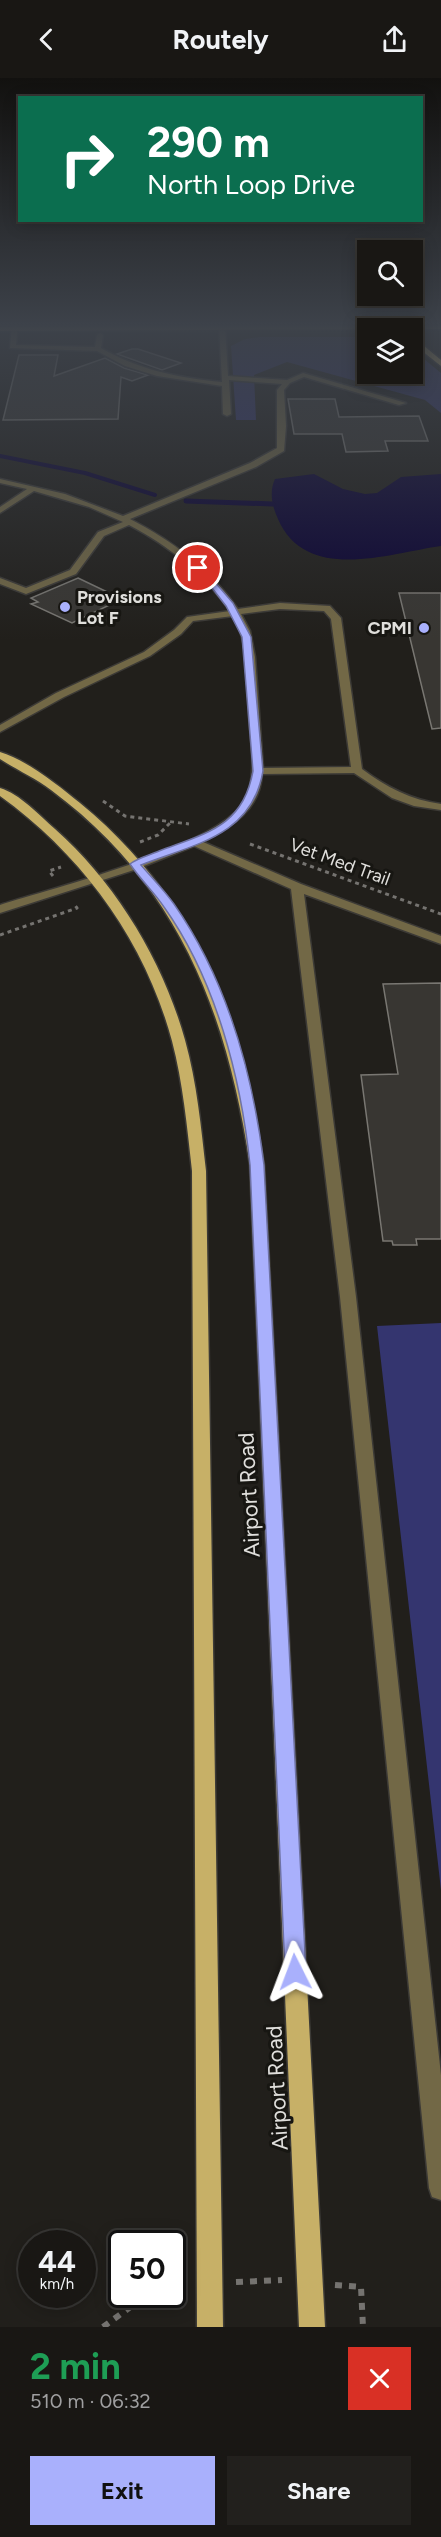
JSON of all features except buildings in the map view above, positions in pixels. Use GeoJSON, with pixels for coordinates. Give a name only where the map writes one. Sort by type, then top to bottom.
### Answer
{"type":"FeatureCollection","features":[{"type":"Feature","properties":{"kind":"main road","name":"Airport Road"},"geometry":{"type":"LineString","coordinates":[[0,755],[54,787],[112,837],[170,906],[206,971],[240,1065],[251,1114],[257,1165],[312,2327]]}},
{"type":"Feature","properties":{"kind":"main road","name":"Airport Road"},"geometry":{"type":"LineString","coordinates":[[0,791],[42,824],[95,877],[141,947],[174,1023],[190,1106],[199,1171],[210,2327]]}},
{"type":"Feature","properties":{"kind":"street"},"geometry":{"type":"LineString","coordinates":[[0,581],[26,591],[73,572],[101,534],[126,520],[253,465],[281,449],[282,430]]}},
{"type":"Feature","properties":{"kind":"street"},"geometry":{"type":"LineString","coordinates":[[0,481],[86,503],[126,520],[166,542],[207,576],[234,611],[247,637],[258,771],[251,800],[243,811],[217,832],[194,833],[135,864],[0,909]]}},
{"type":"Feature","properties":{"kind":"street"},"geometry":{"type":"LineString","coordinates":[[0,511],[33,488]]}},
{"type":"Feature","properties":{"kind":"street"},"geometry":{"type":"LineString","coordinates":[[0,729],[58,697],[157,648],[181,631],[190,619],[280,606],[327,608],[336,618],[357,770]]}},
{"type":"Feature","properties":{"kind":"street"},"geometry":{"type":"LineString","coordinates":[[258,771],[357,770],[380,789],[409,801],[441,807]]}},
{"type":"Feature","properties":{"kind":"street"},"geometry":{"type":"LineString","coordinates":[[194,833],[297,887],[441,940]]}},
{"type":"Feature","properties":{"kind":"street"},"geometry":{"type":"LineString","coordinates":[[297,887],[348,1297],[441,2188]]}},
{"type":"Feature","properties":{"kind":"path"},"geometry":{"type":"LineString","coordinates":[[99,799],[125,816],[172,821],[194,833]]}},
{"type":"Feature","properties":{"kind":"path"},"geometry":{"type":"LineString","coordinates":[[142,842],[158,835],[172,821]]}},
{"type":"Feature","properties":{"kind":"path","name":"Vet Med Trail"},"geometry":{"type":"LineString","coordinates":[[240,840],[441,914]]}},
{"type":"Feature","properties":{"kind":"path"},"geometry":{"type":"LineString","coordinates":[[0,935],[76,908],[72,901]]}},
{"type":"Feature","properties":{"kind":"path"},"geometry":{"type":"LineString","coordinates":[[236,2282],[281,2280]]}},
{"type":"Feature","properties":{"kind":"path"},"geometry":{"type":"LineString","coordinates":[[339,2286],[361,2287],[363,2327]]}},
{"type":"Feature","properties":{"kind":"path"},"geometry":{"type":"LineString","coordinates":[[103,2327],[129,2308]]}},
{"type":"Feature","properties":{"kind":"shaded area"},"geometry":{"type":"Polygon","coordinates":[[[314,474],[343,489],[365,494],[377,493],[401,477],[441,474],[441,546],[351,560],[328,558],[308,552],[291,539],[278,519],[273,504],[272,489],[275,479],[314,474]]]}},
{"type":"Feature","properties":{"kind":"shaded area"},"geometry":{"type":"Polygon","coordinates":[[[441,1323],[441,1890],[377,1326],[441,1323]]]}},
{"type":"Feature","properties":{"kind":"waterway"},"geometry":{"type":"LineString","coordinates":[[0,456],[85,473],[155,495]]}},
{"type":"Feature","properties":{"kind":"waterway"},"geometry":{"type":"LineString","coordinates":[[186,501],[273,504]]}},
{"type":"Feature","properties":{"kind":"place","name":"Provisions Lot F"},"geometry":{"type":"Point","coordinates":[65,607]}},
{"type":"Feature","properties":{"kind":"place","name":"CPMI"},"geometry":{"type":"Point","coordinates":[424,628]}},
{"type":"Feature","properties":{"kind":"route"},"geometry":{"type":"LineString","coordinates":[[198,568],[230,605],[247,637],[258,771],[256,784],[251,800],[231,823],[217,832],[135,864],[170,906],[206,971],[240,1065],[251,1114],[257,1165],[295,1972]]}}]}
